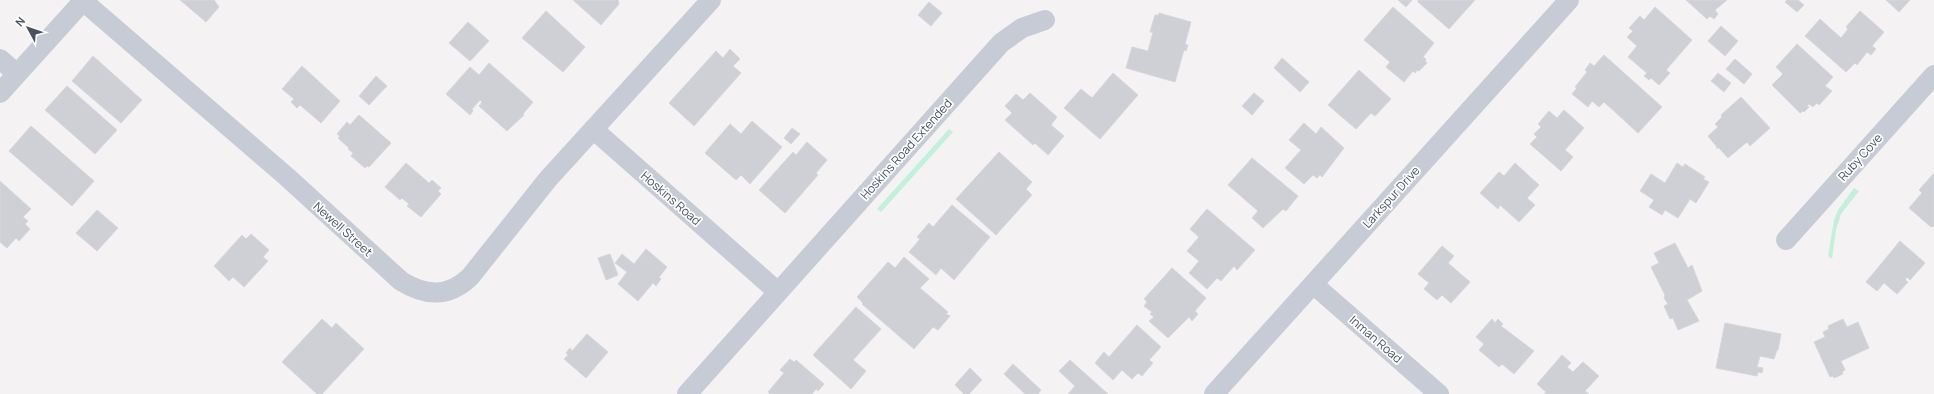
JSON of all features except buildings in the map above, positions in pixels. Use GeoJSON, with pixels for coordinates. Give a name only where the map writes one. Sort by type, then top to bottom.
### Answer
{"type":"FeatureCollection","features":[{"type":"Feature","properties":{"kind":"street"},"geometry":{"type":"LineString","coordinates":[[0,94],[84,0]]}},
{"type":"Feature","properties":{"kind":"street","name":"Newell Street"},"geometry":{"type":"LineString","coordinates":[[84,0],[287,177],[401,281],[415,290],[427,293],[441,292],[462,285],[512,226],[548,179],[592,129]]}},
{"type":"Feature","properties":{"kind":"street"},"geometry":{"type":"LineString","coordinates":[[592,129],[711,0]]}},
{"type":"Feature","properties":{"kind":"street","name":"Larkspur Drive"},"geometry":{"type":"LineString","coordinates":[[1214,394],[1569,0]]}},
{"type":"Feature","properties":{"kind":"street","name":"Hoskins Road Extended"},"geometry":{"type":"LineString","coordinates":[[778,292],[1001,43],[1022,28],[1045,20]]}},
{"type":"Feature","properties":{"kind":"street"},"geometry":{"type":"LineString","coordinates":[[0,59],[18,74]]}},
{"type":"Feature","properties":{"kind":"street","name":"Ruby Cove"},"geometry":{"type":"LineString","coordinates":[[1786,240],[1934,75]]}},
{"type":"Feature","properties":{"kind":"street","name":"Hoskins Road"},"geometry":{"type":"LineString","coordinates":[[592,129],[778,292]]}},
{"type":"Feature","properties":{"kind":"street","name":"Inman Road"},"geometry":{"type":"LineString","coordinates":[[1313,284],[1439,394]]}},
{"type":"Feature","properties":{"kind":"street"},"geometry":{"type":"LineString","coordinates":[[686,394],[778,292]]}},
{"type":"Feature","properties":{"kind":"green space"},"geometry":{"type":"Polygon","coordinates":[[[949,129],[953,132],[881,212],[877,209],[949,129]]]}},
{"type":"Feature","properties":{"kind":"green space"},"geometry":{"type":"Polygon","coordinates":[[[1854,188],[1859,191],[1841,214],[1836,230],[1832,259],[1828,256],[1834,220],[1838,210],[1854,188]]]}}]}
